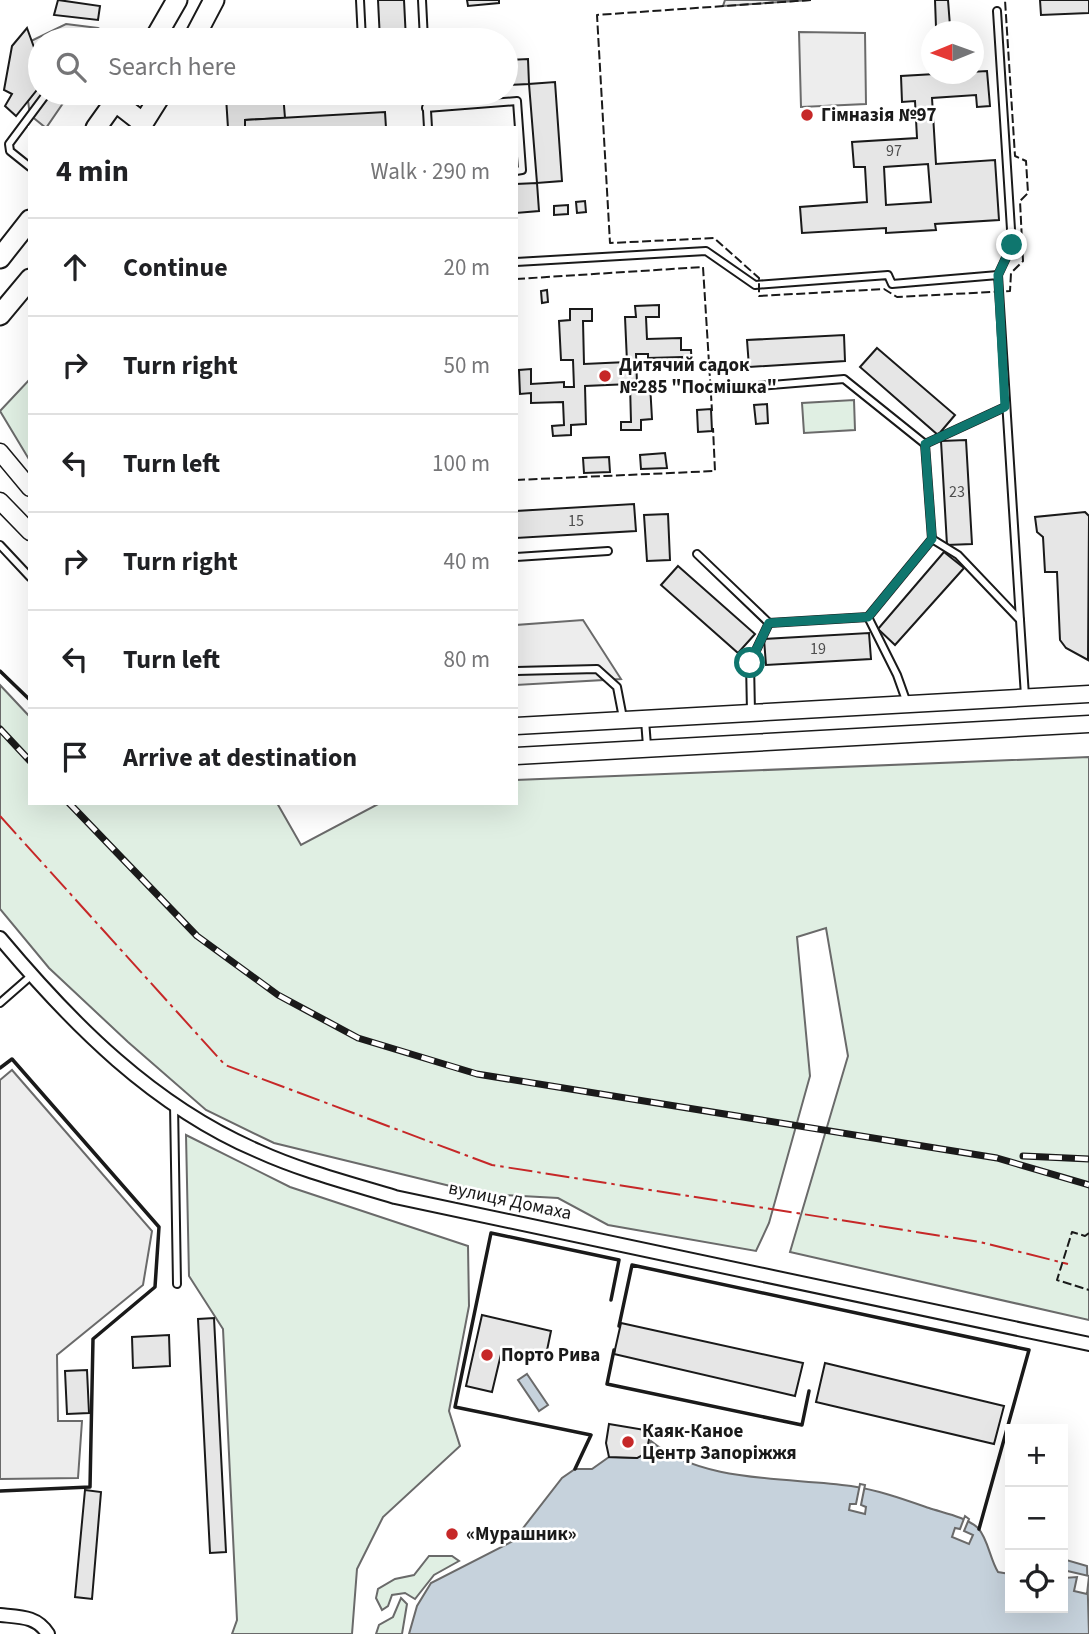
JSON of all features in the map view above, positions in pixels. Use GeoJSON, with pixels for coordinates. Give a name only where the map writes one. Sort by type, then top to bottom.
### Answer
{"type":"FeatureCollection","features":[{"type":"Feature","properties":{"kind":"main road"},"geometry":{"type":"LineString","coordinates":[[162,28],[177,0]]}},
{"type":"Feature","properties":{"kind":"main road"},"geometry":{"type":"LineString","coordinates":[[199,28],[214,0]]}},
{"type":"Feature","properties":{"kind":"main road"},"geometry":{"type":"LineString","coordinates":[[97,126],[109,105]]}},
{"type":"Feature","properties":{"kind":"main road"},"geometry":{"type":"LineString","coordinates":[[122,105],[141,125],[154,105]]}},
{"type":"Feature","properties":{"kind":"main road"},"geometry":{"type":"LineString","coordinates":[[2,250],[28,222]]}},
{"type":"Feature","properties":{"kind":"main road"},"geometry":{"type":"LineString","coordinates":[[0,315],[28,281]]}},
{"type":"Feature","properties":{"kind":"street"},"geometry":{"type":"LineString","coordinates":[[0,452],[28,486]]}},
{"type":"Feature","properties":{"kind":"street"},"geometry":{"type":"LineString","coordinates":[[0,501],[28,530]]}},
{"type":"Feature","properties":{"kind":"street"},"geometry":{"type":"LineString","coordinates":[[518,726],[1089,694]]}},
{"type":"Feature","properties":{"kind":"street"},"geometry":{"type":"LineString","coordinates":[[518,756],[1089,724]]}},
{"type":"Feature","properties":{"kind":"street","name":"вулиця Домаха"},"geometry":{"type":"LineString","coordinates":[[0,938],[103,1049],[174,1104],[201,1122],[256,1150],[302,1169],[395,1197],[1089,1344]]}},
{"type":"Feature","properties":{"kind":"street"},"geometry":{"type":"LineString","coordinates":[[0,1615],[40,1622],[48,1634]]}},
{"type":"Feature","properties":{"kind":"lane"},"geometry":{"type":"LineString","coordinates":[[360,0],[361,28]]}},
{"type":"Feature","properties":{"kind":"lane"},"geometry":{"type":"LineString","coordinates":[[422,0],[423,28]]}},
{"type":"Feature","properties":{"kind":"lane"},"geometry":{"type":"LineString","coordinates":[[997,11],[1012,245],[998,275],[1025,698]]}},
{"type":"Feature","properties":{"kind":"lane"},"geometry":{"type":"LineString","coordinates":[[28,165],[10,151],[9,144],[38,105]]}},
{"type":"Feature","properties":{"kind":"lane"},"geometry":{"type":"LineString","coordinates":[[428,126],[426,108],[465,105]]}},
{"type":"Feature","properties":{"kind":"lane"},"geometry":{"type":"LineString","coordinates":[[517,105],[522,170],[518,171]]}},
{"type":"Feature","properties":{"kind":"lane"},"geometry":{"type":"LineString","coordinates":[[518,261],[706,251],[755,285],[888,275],[892,284],[998,275]]}},
{"type":"Feature","properties":{"kind":"lane"},"geometry":{"type":"LineString","coordinates":[[697,554],[769,623],[868,617],[932,539],[925,444],[844,379],[733,388]]}},
{"type":"Feature","properties":{"kind":"lane"},"geometry":{"type":"LineString","coordinates":[[925,444],[1005,407]]}},
{"type":"Feature","properties":{"kind":"lane"},"geometry":{"type":"LineString","coordinates":[[932,539],[958,555],[1020,620]]}},
{"type":"Feature","properties":{"kind":"lane"},"geometry":{"type":"LineString","coordinates":[[0,545],[28,575]]}},
{"type":"Feature","properties":{"kind":"lane"},"geometry":{"type":"LineString","coordinates":[[518,557],[608,551]]}},
{"type":"Feature","properties":{"kind":"lane"},"geometry":{"type":"LineString","coordinates":[[868,617],[897,675],[907,705]]}},
{"type":"Feature","properties":{"kind":"lane"},"geometry":{"type":"LineString","coordinates":[[751,714],[750,663],[769,623]]}},
{"type":"Feature","properties":{"kind":"lane"},"geometry":{"type":"LineString","coordinates":[[518,671],[597,668],[617,687],[623,720]]}},
{"type":"Feature","properties":{"kind":"lane"},"geometry":{"type":"LineString","coordinates":[[645,720],[647,748]]}},
{"type":"Feature","properties":{"kind":"lane"},"geometry":{"type":"LineString","coordinates":[[0,1003],[32,975]]}},
{"type":"Feature","properties":{"kind":"lane"},"geometry":{"type":"LineString","coordinates":[[174,1104],[177,1284]]}},
{"type":"Feature","properties":{"kind":"green space"},"geometry":{"type":"Polygon","coordinates":[[[28,381],[28,458],[0,411],[28,381]]]}},
{"type":"Feature","properties":{"kind":"green space"},"geometry":{"type":"Polygon","coordinates":[[[854,400],[855,430],[804,433],[802,403],[854,400]]]}},
{"type":"Feature","properties":{"kind":"green space"},"geometry":{"type":"Polygon","coordinates":[[[0,685],[28,715],[28,805],[278,805],[301,845],[376,805],[518,805],[518,780],[1089,757],[1089,1320],[790,1252],[848,1056],[826,928],[797,937],[810,1076],[769,1223],[756,1251],[608,1225],[558,1198],[483,1194],[274,1143],[206,1110],[49,968],[0,909],[0,685]]]}},
{"type":"Feature","properties":{"kind":"green space"},"geometry":{"type":"Polygon","coordinates":[[[186,1135],[290,1187],[468,1246],[469,1306],[449,1411],[460,1446],[383,1517],[357,1569],[352,1634],[232,1634],[237,1620],[223,1329],[189,1276],[186,1135]]]}},
{"type":"Feature","properties":{"kind":"green space"},"geometry":{"type":"Polygon","coordinates":[[[429,1556],[452,1556],[459,1561],[434,1575],[415,1599],[405,1593],[392,1595],[388,1606],[382,1610],[376,1598],[378,1589],[395,1579],[414,1575],[429,1556]]]}},
{"type":"Feature","properties":{"kind":"green space"},"geometry":{"type":"Polygon","coordinates":[[[401,1598],[407,1604],[402,1634],[376,1634],[379,1625],[393,1617],[401,1598]]]}},
{"type":"Feature","properties":{"kind":"shaded area"},"geometry":{"type":"Polygon","coordinates":[[[725,0],[810,0],[723,6],[725,0]]]}},
{"type":"Feature","properties":{"kind":"shaded area"},"geometry":{"type":"Polygon","coordinates":[[[66,24],[98,28],[58,28],[66,24]]]}},
{"type":"Feature","properties":{"kind":"shaded area"},"geometry":{"type":"Polygon","coordinates":[[[799,32],[865,33],[866,104],[801,107],[799,32]]]}},
{"type":"Feature","properties":{"kind":"shaded area"},"geometry":{"type":"Polygon","coordinates":[[[29,105],[62,105],[47,126],[30,115],[29,105]]]}},
{"type":"Feature","properties":{"kind":"shaded area"},"geometry":{"type":"Polygon","coordinates":[[[583,620],[621,679],[518,685],[518,625],[583,620]]]}},
{"type":"Feature","properties":{"kind":"shaded area"},"geometry":{"type":"Polygon","coordinates":[[[12,1070],[152,1231],[143,1285],[57,1355],[58,1421],[82,1421],[78,1478],[0,1479],[0,1080],[12,1070]]]}},
{"type":"Feature","properties":{"kind":"shaded area"},"geometry":{"type":"Polygon","coordinates":[[[527,1374],[548,1405],[539,1411],[518,1380],[527,1374]]]}},
{"type":"Feature","properties":{"kind":"shaded area"},"geometry":{"type":"Polygon","coordinates":[[[651,1441],[672,1455],[721,1472],[861,1488],[967,1521],[978,1528],[998,1572],[1005,1573],[1005,1613],[1068,1613],[1068,1560],[1087,1566],[1089,1634],[409,1634],[417,1606],[431,1583],[513,1541],[562,1478],[575,1469],[592,1469],[609,1457],[637,1458],[646,1453],[651,1441]]]}},
{"type":"Feature","properties":{"kind":"pier"},"geometry":{"type":"Polygon","coordinates":[[[860,1484],[865,1485],[861,1505],[866,1507],[865,1514],[849,1510],[850,1504],[856,1504],[860,1484]]]}},
{"type":"Feature","properties":{"kind":"pier"},"geometry":{"type":"Polygon","coordinates":[[[965,1516],[969,1519],[964,1531],[973,1535],[969,1544],[952,1537],[955,1528],[960,1529],[965,1516]]]}},
{"type":"Feature","properties":{"kind":"pier"},"geometry":{"type":"Polygon","coordinates":[[[1068,1571],[1089,1576],[1087,1594],[1074,1591],[1077,1577],[1068,1578],[1068,1571]]]}},
{"type":"Feature","properties":{"kind":"building"},"geometry":{"type":"Polygon","coordinates":[[[58,0],[100,6],[98,20],[54,15],[58,0]]]}},
{"type":"Feature","properties":{"kind":"building"},"geometry":{"type":"Polygon","coordinates":[[[378,0],[404,0],[405,28],[379,28],[378,0]]]}},
{"type":"Feature","properties":{"kind":"building"},"geometry":{"type":"Polygon","coordinates":[[[467,0],[499,0],[499,3],[468,6],[467,0]]]}},
{"type":"Feature","properties":{"kind":"building"},"geometry":{"type":"Polygon","coordinates":[[[935,0],[948,0],[950,21],[936,21],[935,0]]]}},
{"type":"Feature","properties":{"kind":"building"},"geometry":{"type":"Polygon","coordinates":[[[1040,0],[1089,0],[1089,13],[1041,15],[1040,0]]]}},
{"type":"Feature","properties":{"kind":"building"},"geometry":{"type":"Polygon","coordinates":[[[27,28],[28,101],[16,116],[5,106],[12,94],[4,90],[12,46],[27,28]]]}},
{"type":"Feature","properties":{"kind":"building"},"geometry":{"type":"Polygon","coordinates":[[[518,59],[528,59],[529,84],[518,84],[518,59]]]}},
{"type":"Feature","properties":{"kind":"building"},"geometry":{"type":"Polygon","coordinates":[[[984,71],[987,71],[990,106],[977,107],[976,95],[932,98],[936,164],[995,160],[999,220],[935,224],[936,230],[886,233],[886,228],[802,233],[800,207],[867,202],[865,167],[854,167],[852,142],[917,138],[915,101],[902,102],[901,76],[921,75],[921,84],[984,84],[984,71]],[[928,164],[884,167],[886,205],[931,202],[928,164]]]}},
{"type":"Feature","properties":{"kind":"building"},"geometry":{"type":"Polygon","coordinates":[[[555,82],[562,181],[537,183],[529,84],[555,82]]]}},
{"type":"Feature","properties":{"kind":"building"},"geometry":{"type":"Polygon","coordinates":[[[227,105],[284,105],[285,118],[245,120],[245,126],[228,126],[227,105]]]}},
{"type":"Feature","properties":{"kind":"building"},"geometry":{"type":"Polygon","coordinates":[[[385,112],[386,126],[245,126],[245,120],[385,112]]]}},
{"type":"Feature","properties":{"kind":"building"},"geometry":{"type":"Polygon","coordinates":[[[537,183],[539,211],[518,213],[518,184],[537,183]]]}},
{"type":"Feature","properties":{"kind":"building"},"geometry":{"type":"Polygon","coordinates":[[[585,201],[586,212],[577,213],[576,202],[585,201]]]}},
{"type":"Feature","properties":{"kind":"building"},"geometry":{"type":"Polygon","coordinates":[[[568,205],[568,214],[554,215],[554,206],[568,205]]]}},
{"type":"Feature","properties":{"kind":"building"},"geometry":{"type":"Polygon","coordinates":[[[547,290],[548,302],[542,303],[541,291],[547,290]]]}},
{"type":"Feature","properties":{"kind":"building","name":"Дитячий садок №285 \"Посмішка\""},"geometry":{"type":"Polygon","coordinates":[[[659,305],[659,317],[646,317],[647,339],[681,338],[681,350],[691,350],[692,369],[683,370],[682,357],[648,358],[648,354],[636,354],[637,384],[650,384],[652,419],[641,420],[641,430],[621,430],[621,422],[631,422],[630,384],[585,386],[586,424],[571,425],[571,435],[553,436],[552,426],[564,425],[563,402],[531,403],[531,393],[520,394],[519,370],[531,369],[531,384],[564,382],[564,387],[574,387],[573,360],[561,360],[559,321],[570,320],[570,309],[592,309],[592,321],[583,321],[584,364],[627,362],[625,317],[636,317],[635,306],[659,305]]]}},
{"type":"Feature","properties":{"kind":"building"},"geometry":{"type":"Polygon","coordinates":[[[844,335],[845,361],[749,367],[747,340],[844,335]]]}},
{"type":"Feature","properties":{"kind":"building"},"geometry":{"type":"Polygon","coordinates":[[[877,348],[955,415],[938,435],[860,367],[877,348]]]}},
{"type":"Feature","properties":{"kind":"building"},"geometry":{"type":"Polygon","coordinates":[[[767,404],[768,423],[756,424],[754,405],[767,404]]]}},
{"type":"Feature","properties":{"kind":"building"},"geometry":{"type":"Polygon","coordinates":[[[711,409],[712,431],[698,432],[697,410],[711,409]]]}},
{"type":"Feature","properties":{"kind":"building"},"geometry":{"type":"Polygon","coordinates":[[[966,440],[972,544],[947,545],[941,441],[966,440]]]}},
{"type":"Feature","properties":{"kind":"building"},"geometry":{"type":"Polygon","coordinates":[[[665,453],[667,468],[641,469],[640,455],[665,453]]]}},
{"type":"Feature","properties":{"kind":"building"},"geometry":{"type":"Polygon","coordinates":[[[609,457],[610,472],[584,473],[583,458],[609,457]]]}},
{"type":"Feature","properties":{"kind":"building"},"geometry":{"type":"Polygon","coordinates":[[[634,504],[636,531],[518,538],[518,511],[634,504]]]}},
{"type":"Feature","properties":{"kind":"building"},"geometry":{"type":"Polygon","coordinates":[[[1085,512],[1089,516],[1088,660],[1066,648],[1060,640],[1057,572],[1045,572],[1043,537],[1037,532],[1035,517],[1085,512]]]}},
{"type":"Feature","properties":{"kind":"building"},"geometry":{"type":"Polygon","coordinates":[[[668,514],[670,560],[647,561],[644,515],[668,514]]]}},
{"type":"Feature","properties":{"kind":"building"},"geometry":{"type":"Polygon","coordinates":[[[944,552],[964,568],[895,645],[878,629],[944,552]]]}},
{"type":"Feature","properties":{"kind":"building"},"geometry":{"type":"Polygon","coordinates":[[[678,566],[755,634],[738,653],[661,585],[678,566]]]}},
{"type":"Feature","properties":{"kind":"building"},"geometry":{"type":"Polygon","coordinates":[[[869,633],[871,659],[766,665],[764,639],[869,633]]]}},
{"type":"Feature","properties":{"kind":"building","name":"Порто Рива"},"geometry":{"type":"Polygon","coordinates":[[[482,1315],[551,1331],[545,1360],[502,1350],[492,1392],[466,1386],[482,1315]]]}},
{"type":"Feature","properties":{"kind":"building"},"geometry":{"type":"Polygon","coordinates":[[[214,1318],[226,1552],[210,1553],[198,1319],[214,1318]]]}},
{"type":"Feature","properties":{"kind":"building"},"geometry":{"type":"Polygon","coordinates":[[[621,1323],[803,1363],[795,1396],[614,1354],[621,1323]]]}},
{"type":"Feature","properties":{"kind":"building"},"geometry":{"type":"Polygon","coordinates":[[[169,1335],[170,1366],[133,1368],[132,1337],[169,1335]]]}},
{"type":"Feature","properties":{"kind":"building"},"geometry":{"type":"Polygon","coordinates":[[[825,1363],[1004,1406],[994,1444],[816,1402],[825,1363]]]}},
{"type":"Feature","properties":{"kind":"building"},"geometry":{"type":"Polygon","coordinates":[[[87,1370],[89,1413],[67,1414],[65,1371],[87,1370]]]}},
{"type":"Feature","properties":{"kind":"building","name":"Каяк-Каное Центр Запоріжжя"},"geometry":{"type":"Polygon","coordinates":[[[609,1424],[651,1431],[646,1453],[637,1458],[609,1457],[606,1443],[609,1424]]]}},
{"type":"Feature","properties":{"kind":"building"},"geometry":{"type":"Polygon","coordinates":[[[85,1490],[101,1492],[92,1599],[75,1597],[85,1490]]]}},
{"type":"Feature","properties":{"kind":"railway"},"geometry":{"type":"LineString","coordinates":[[0,729],[28,759]]}},
{"type":"Feature","properties":{"kind":"railway"},"geometry":{"type":"LineString","coordinates":[[71,805],[197,936],[278,995],[358,1038],[477,1074],[997,1158],[1089,1185]]}},
{"type":"Feature","properties":{"kind":"railway"},"geometry":{"type":"LineString","coordinates":[[1023,1156],[1089,1159]]}},
{"type":"Feature","properties":{"kind":"fence"},"geometry":{"type":"LineString","coordinates":[[811,0],[597,15],[610,243],[714,238],[759,278],[759,296],[884,289],[897,297],[1010,291],[1011,273],[1023,261],[1020,201],[1028,193],[1026,161],[1015,156],[1005,0]]}},
{"type":"Feature","properties":{"kind":"fence"},"geometry":{"type":"LineString","coordinates":[[518,279],[703,267],[712,411]]}},
{"type":"Feature","properties":{"kind":"fence"},"geometry":{"type":"LineString","coordinates":[[518,480],[715,471],[713,428]]}},
{"type":"Feature","properties":{"kind":"fence"},"geometry":{"type":"LineString","coordinates":[[1089,1233],[1085,1236],[1072,1232],[1057,1280],[1089,1290]]}},
{"type":"Feature","properties":{"kind":"wall"},"geometry":{"type":"LineString","coordinates":[[0,671],[28,698]]}},
{"type":"Feature","properties":{"kind":"wall"},"geometry":{"type":"LineString","coordinates":[[0,1068],[12,1059],[159,1227],[155,1287],[93,1339],[90,1487],[0,1491]]}},
{"type":"Feature","properties":{"kind":"wall"},"geometry":{"type":"LineString","coordinates":[[575,1469],[591,1435],[455,1407],[491,1233],[619,1260],[611,1300]]}},
{"type":"Feature","properties":{"kind":"wall"},"geometry":{"type":"LineString","coordinates":[[619,1326],[632,1265],[1029,1350],[979,1529]]}},
{"type":"Feature","properties":{"kind":"wall"},"geometry":{"type":"LineString","coordinates":[[614,1350],[607,1384],[802,1425],[809,1391]]}},
{"type":"Feature","properties":{"kind":"power"},"geometry":{"type":"LineString","coordinates":[[0,816],[225,1065],[492,1165],[980,1242],[1068,1264]]}},
{"type":"Feature","properties":{"kind":"place","name":"Гімназія №97"},"geometry":{"type":"Point","coordinates":[807,115]}},
{"type":"Feature","properties":{"kind":"place","name":"Дитячий садок №285 \"Посмішка\""},"geometry":{"type":"Point","coordinates":[605,376]}},
{"type":"Feature","properties":{"kind":"place","name":"Порто Рива"},"geometry":{"type":"Point","coordinates":[487,1355]}},
{"type":"Feature","properties":{"kind":"place","name":"Каяк-Каное Центр Запоріжжя"},"geometry":{"type":"Point","coordinates":[628,1442]}},
{"type":"Feature","properties":{"kind":"place","name":"«Мурашник»"},"geometry":{"type":"Point","coordinates":[452,1534]}},
{"type":"Feature","properties":{"kind":"route"},"geometry":{"type":"LineString","coordinates":[[750,663],[769,623],[868,617],[932,539],[925,444],[1005,407],[998,275],[1012,245]]}}]}
